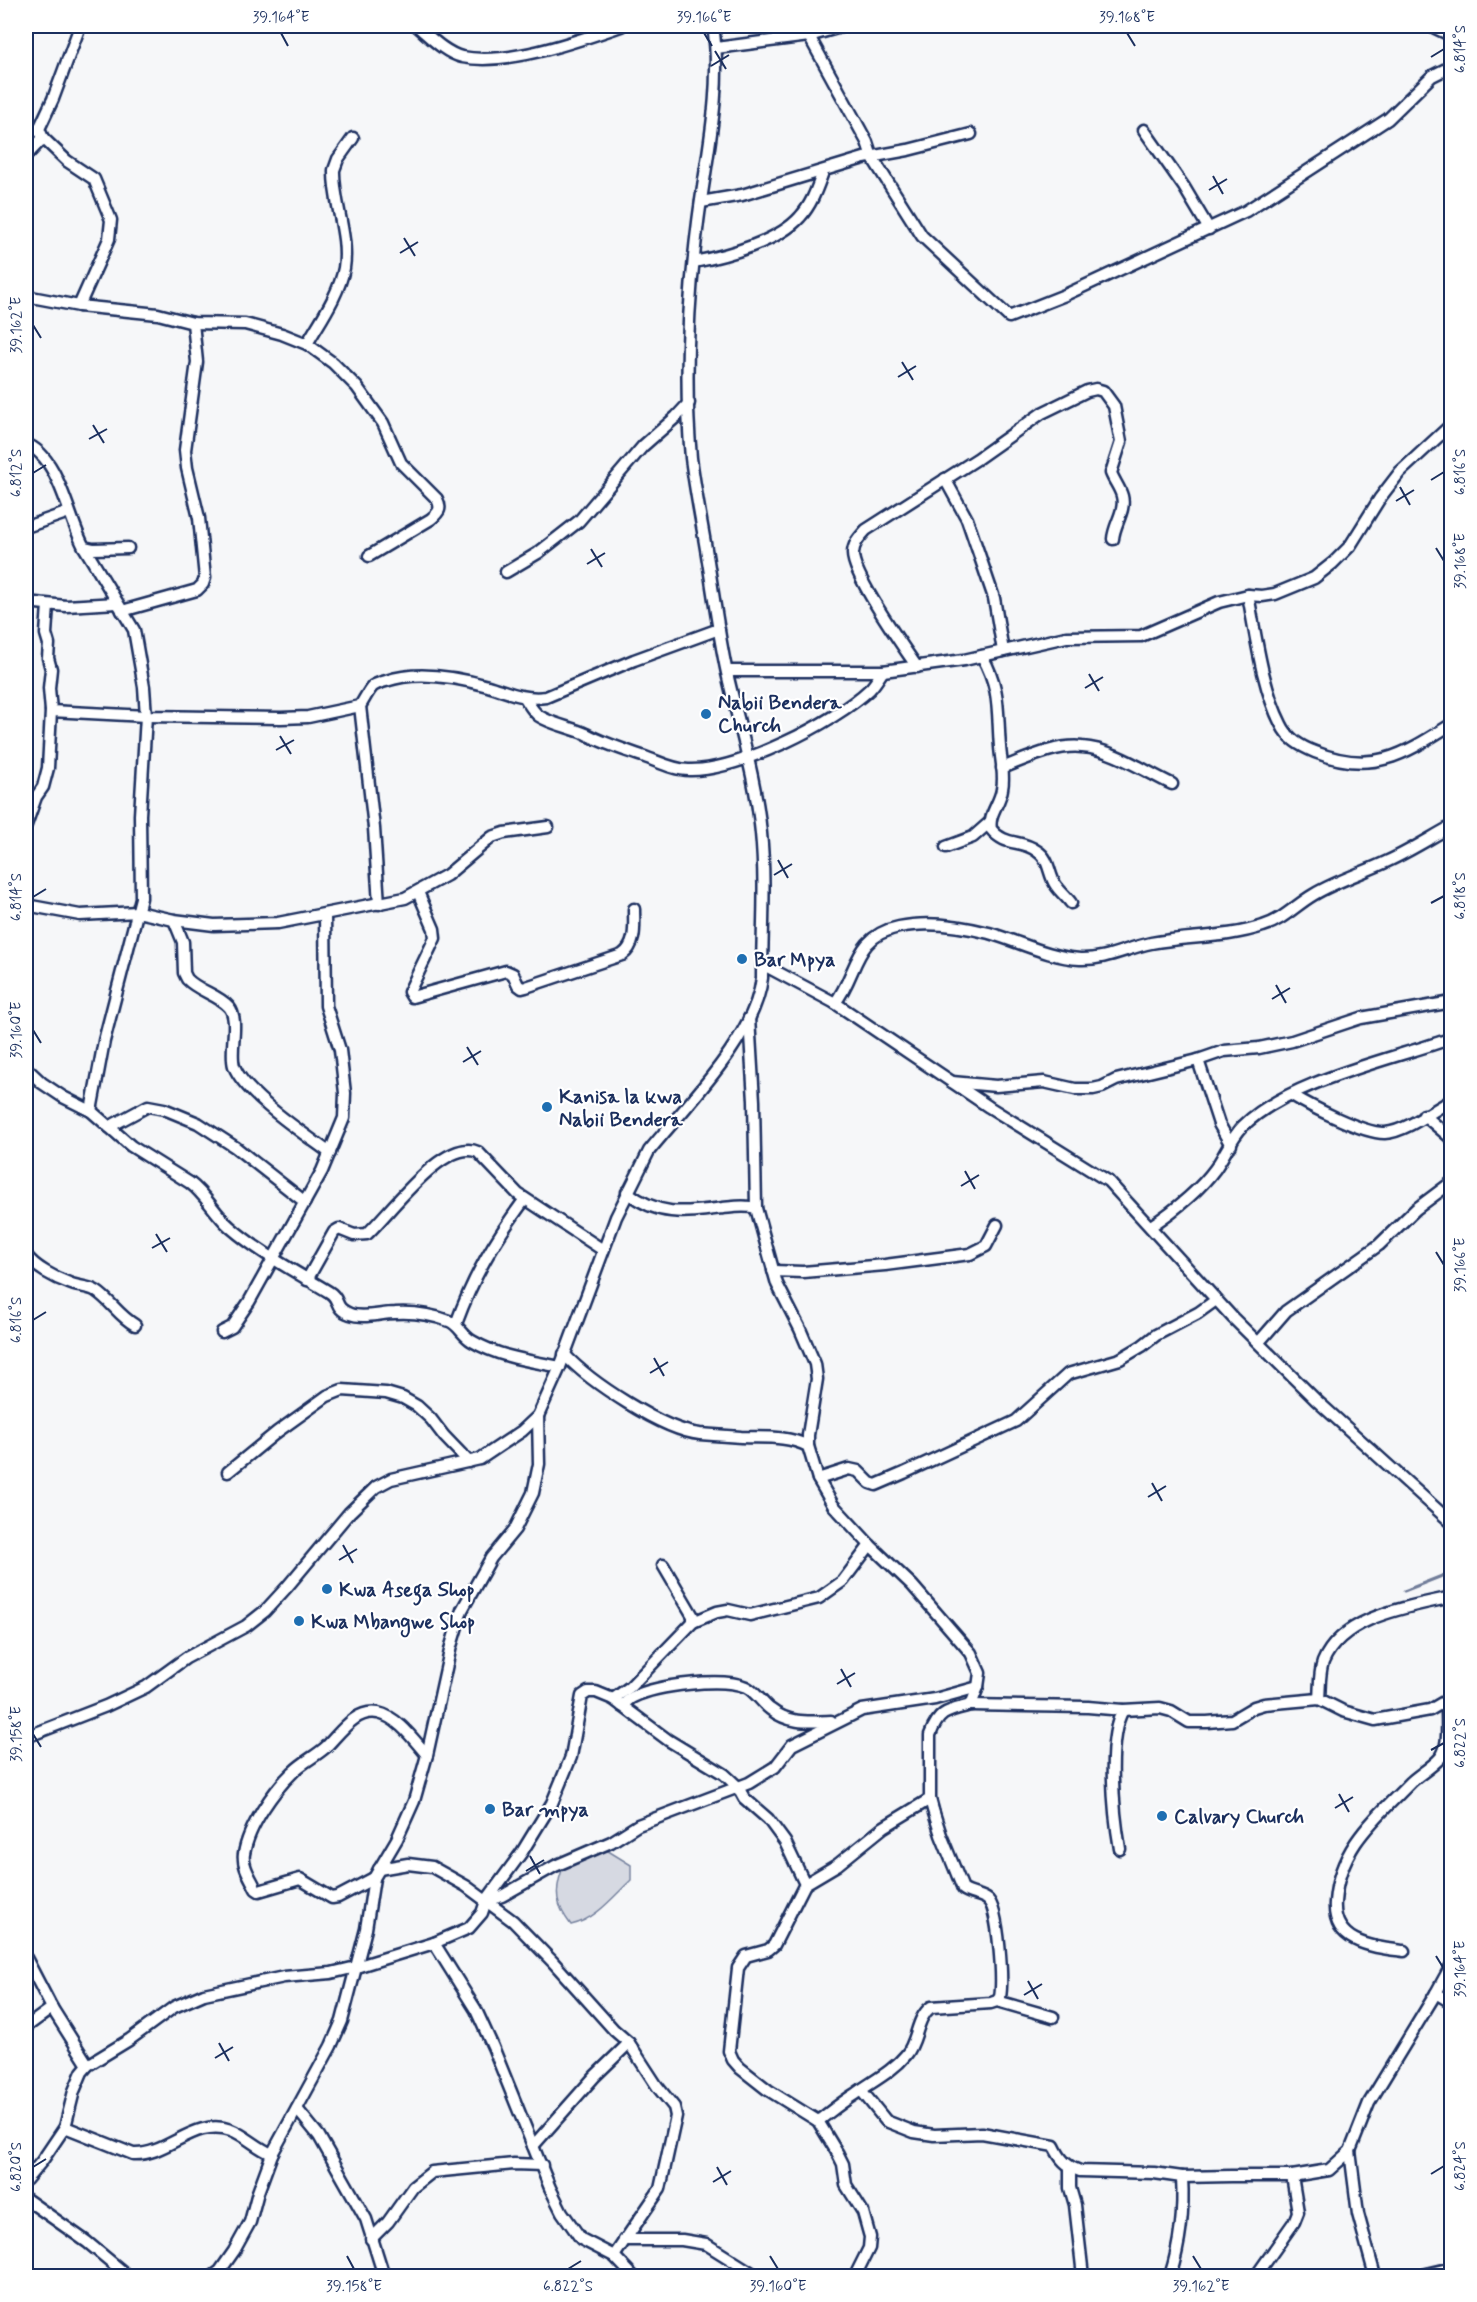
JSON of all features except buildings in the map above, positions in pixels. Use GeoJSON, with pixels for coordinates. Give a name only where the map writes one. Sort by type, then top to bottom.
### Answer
{"type":"FeatureCollection","features":[{"type":"Feature","properties":{"kind":"street"},"geometry":{"type":"LineString","coordinates":[[26,156],[41,134],[80,26]]}},
{"type":"Feature","properties":{"kind":"street"},"geometry":{"type":"LineString","coordinates":[[417,26],[461,57],[489,58],[524,54],[579,41],[621,26]]}},
{"type":"Feature","properties":{"kind":"street"},"geometry":{"type":"LineString","coordinates":[[26,1737],[106,1706],[146,1687],[186,1658],[246,1626],[265,1611],[349,1513],[376,1487],[391,1479],[480,1459],[510,1441],[538,1416],[560,1367],[627,1192],[649,1151],[734,1046],[749,1018],[760,989],[762,964],[764,882],[761,832],[748,757],[719,629],[692,458],[689,403],[687,320],[713,110],[716,48],[713,26]]}},
{"type":"Feature","properties":{"kind":"street"},"geometry":{"type":"LineString","coordinates":[[716,48],[808,36],[844,26]]}},
{"type":"Feature","properties":{"kind":"street"},"geometry":{"type":"LineString","coordinates":[[1431,26],[1452,36]]}},
{"type":"Feature","properties":{"kind":"street"},"geometry":{"type":"LineString","coordinates":[[808,36],[867,142],[872,157],[922,236],[1008,317],[1065,295],[1246,211],[1388,119],[1432,76],[1452,66]]}},
{"type":"Feature","properties":{"kind":"street"},"geometry":{"type":"LineString","coordinates":[[1144,130],[1184,187],[1209,229]]}},
{"type":"Feature","properties":{"kind":"street"},"geometry":{"type":"LineString","coordinates":[[26,134],[41,134],[67,161],[94,179],[111,220],[109,239],[79,306]]}},
{"type":"Feature","properties":{"kind":"street"},"geometry":{"type":"LineString","coordinates":[[701,202],[742,195],[872,157],[971,134]]}},
{"type":"Feature","properties":{"kind":"street"},"geometry":{"type":"LineString","coordinates":[[307,344],[337,289],[344,268],[344,246],[334,170],[338,159],[352,138]]}},
{"type":"Feature","properties":{"kind":"street"},"geometry":{"type":"LineString","coordinates":[[694,262],[740,251],[798,220],[815,195],[822,172]]}},
{"type":"Feature","properties":{"kind":"street"},"geometry":{"type":"LineString","coordinates":[[26,296],[79,306],[158,314],[193,323],[245,324],[282,334],[307,344],[333,363],[357,387],[383,423],[401,463],[437,499],[441,506],[439,512],[431,519],[369,556]]}},
{"type":"Feature","properties":{"kind":"street"},"geometry":{"type":"LineString","coordinates":[[26,602],[48,605],[120,607],[197,590],[201,587],[205,578],[199,518],[185,450],[197,362],[193,323]]}},
{"type":"Feature","properties":{"kind":"street"},"geometry":{"type":"LineString","coordinates":[[917,667],[857,572],[852,551],[856,541],[866,530],[1042,413],[1095,389],[1103,392],[1114,406],[1121,442],[1111,473],[1122,494],[1123,503],[1119,520],[1114,527],[1113,538]]}},
{"type":"Feature","properties":{"kind":"street"},"geometry":{"type":"LineString","coordinates":[[506,572],[538,553],[579,521],[643,446],[689,403]]}},
{"type":"Feature","properties":{"kind":"street"},"geometry":{"type":"LineString","coordinates":[[727,671],[883,671],[982,656],[1066,637],[1142,636],[1202,608],[1248,595],[1262,596],[1293,588],[1314,578],[1350,546],[1380,498],[1400,472],[1452,424]]}},
{"type":"Feature","properties":{"kind":"street"},"geometry":{"type":"LineString","coordinates":[[26,444],[40,453],[53,472],[76,532],[134,630],[144,687],[146,716],[140,815],[141,898],[104,1041],[91,1111]]}},
{"type":"Feature","properties":{"kind":"street"},"geometry":{"type":"LineString","coordinates":[[945,479],[967,519],[994,598],[1003,651]]}},
{"type":"Feature","properties":{"kind":"street"},"geometry":{"type":"LineString","coordinates":[[26,527],[69,512]]}},
{"type":"Feature","properties":{"kind":"street"},"geometry":{"type":"LineString","coordinates":[[84,547],[128,548]]}},
{"type":"Feature","properties":{"kind":"street"},"geometry":{"type":"LineString","coordinates":[[1248,595],[1273,703],[1285,731],[1301,746],[1348,763],[1380,761],[1399,754],[1452,724]]}},
{"type":"Feature","properties":{"kind":"street"},"geometry":{"type":"LineString","coordinates":[[26,825],[36,797],[43,787],[48,768],[51,669],[46,634],[48,605]]}},
{"type":"Feature","properties":{"kind":"street"},"geometry":{"type":"LineString","coordinates":[[379,904],[379,875],[360,706],[374,686],[397,677],[438,676],[483,685],[525,698],[546,697],[634,660],[719,629]]}},
{"type":"Feature","properties":{"kind":"street"},"geometry":{"type":"LineString","coordinates":[[946,847],[973,837],[990,822],[1000,798],[1003,780],[998,695],[990,669],[982,656]]}},
{"type":"Feature","properties":{"kind":"street"},"geometry":{"type":"LineString","coordinates":[[525,698],[537,715],[549,721],[570,727],[608,746],[688,770],[712,767],[748,757],[811,730],[852,704],[872,687],[883,671]]}},
{"type":"Feature","properties":{"kind":"street"},"geometry":{"type":"LineString","coordinates":[[51,711],[146,716],[308,717],[360,706]]}},
{"type":"Feature","properties":{"kind":"street"},"geometry":{"type":"LineString","coordinates":[[1002,768],[1053,750],[1081,746],[1106,752],[1172,784]]}},
{"type":"Feature","properties":{"kind":"street"},"geometry":{"type":"LineString","coordinates":[[990,822],[991,829],[1003,841],[1026,845],[1039,851],[1047,861],[1054,884],[1071,903]]}},
{"type":"Feature","properties":{"kind":"street"},"geometry":{"type":"LineString","coordinates":[[835,1003],[846,990],[855,960],[862,949],[874,937],[898,927],[919,925],[957,928],[989,933],[1057,956],[1082,959],[1104,957],[1150,944],[1264,926],[1288,914],[1314,894],[1388,861],[1452,826]]}},
{"type":"Feature","properties":{"kind":"street"},"geometry":{"type":"LineString","coordinates":[[26,905],[80,915],[138,912],[174,920],[214,925],[278,923],[379,904],[418,892],[447,875],[492,837],[504,833],[548,827]]}},
{"type":"Feature","properties":{"kind":"street"},"geometry":{"type":"LineString","coordinates":[[418,892],[434,930],[435,938],[409,992],[412,997],[506,971],[513,974],[522,988],[622,955],[631,946],[633,940],[634,909]]}},
{"type":"Feature","properties":{"kind":"street"},"geometry":{"type":"LineString","coordinates":[[222,1332],[231,1327],[241,1315],[305,1202],[330,1154],[344,1118],[345,1093],[340,1050],[326,1006],[325,914]]}},
{"type":"Feature","properties":{"kind":"street"},"geometry":{"type":"LineString","coordinates":[[174,920],[183,942],[184,974],[187,979],[230,1007],[234,1018],[232,1042],[234,1066],[243,1082],[276,1113],[330,1154]]}},
{"type":"Feature","properties":{"kind":"street"},"geometry":{"type":"LineString","coordinates":[[762,964],[835,1003],[1045,1143],[1098,1174],[1121,1194],[1151,1226],[1216,1300],[1336,1419],[1452,1523]]}},
{"type":"Feature","properties":{"kind":"street"},"geometry":{"type":"LineString","coordinates":[[952,1082],[996,1086],[1044,1082],[1075,1089],[1093,1089],[1116,1080],[1198,1060],[1224,1051],[1259,1048],[1292,1041],[1361,1018],[1452,1002]]}},
{"type":"Feature","properties":{"kind":"street"},"geometry":{"type":"LineString","coordinates":[[749,1018],[754,1101],[756,1208],[781,1294],[815,1364],[817,1379],[808,1446],[818,1479],[833,1505],[870,1545],[894,1566],[971,1653],[980,1673],[978,1687],[971,1705]]}},
{"type":"Feature","properties":{"kind":"street"},"geometry":{"type":"LineString","coordinates":[[1151,1226],[1198,1189],[1216,1168],[1236,1134],[1249,1121],[1292,1095],[1337,1076],[1452,1038]]}},
{"type":"Feature","properties":{"kind":"street"},"geometry":{"type":"LineString","coordinates":[[1198,1060],[1219,1124],[1231,1145]]}},
{"type":"Feature","properties":{"kind":"street"},"geometry":{"type":"LineString","coordinates":[[26,1068],[63,1097],[91,1111],[131,1146],[198,1190],[229,1226],[273,1258],[333,1294],[338,1307],[351,1315],[420,1314],[456,1324],[462,1334],[484,1348],[513,1358],[560,1367]]}},
{"type":"Feature","properties":{"kind":"street"},"geometry":{"type":"LineString","coordinates":[[1292,1095],[1346,1121],[1385,1133],[1398,1130],[1452,1100]]}},
{"type":"Feature","properties":{"kind":"street"},"geometry":{"type":"LineString","coordinates":[[109,1127],[148,1106],[198,1123],[235,1147],[305,1202]]}},
{"type":"Feature","properties":{"kind":"street"},"geometry":{"type":"LineString","coordinates":[[1424,1115],[1452,1139]]}},
{"type":"Feature","properties":{"kind":"street"},"geometry":{"type":"LineString","coordinates":[[307,1280],[334,1232],[339,1229],[354,1235],[367,1234],[419,1177],[462,1150],[471,1149],[478,1152],[525,1199],[603,1250]]}},
{"type":"Feature","properties":{"kind":"street"},"geometry":{"type":"LineString","coordinates":[[1259,1342],[1286,1311],[1379,1245],[1416,1209],[1452,1182]]}},
{"type":"Feature","properties":{"kind":"street"},"geometry":{"type":"LineString","coordinates":[[627,1192],[660,1211],[710,1210],[749,1206],[756,1208]]}},
{"type":"Feature","properties":{"kind":"street"},"geometry":{"type":"LineString","coordinates":[[456,1324],[469,1286],[486,1255],[525,1199]]}},
{"type":"Feature","properties":{"kind":"street"},"geometry":{"type":"LineString","coordinates":[[773,1271],[793,1272],[885,1265],[970,1254],[986,1246],[997,1225]]}},
{"type":"Feature","properties":{"kind":"street"},"geometry":{"type":"LineString","coordinates":[[26,1255],[36,1265],[69,1283],[94,1290],[107,1300],[122,1317],[135,1325]]}},
{"type":"Feature","properties":{"kind":"street"},"geometry":{"type":"LineString","coordinates":[[818,1479],[849,1469],[858,1471],[870,1483],[876,1485],[904,1473],[1016,1420],[1068,1374],[1120,1359],[1216,1300]]}},
{"type":"Feature","properties":{"kind":"street"},"geometry":{"type":"LineString","coordinates":[[564,1354],[598,1384],[678,1430],[742,1437],[772,1436],[796,1440],[808,1446]]}},
{"type":"Feature","properties":{"kind":"street"},"geometry":{"type":"LineString","coordinates":[[228,1472],[277,1432],[327,1396],[342,1390],[386,1392],[404,1398],[431,1419],[470,1462]]}},
{"type":"Feature","properties":{"kind":"street"},"geometry":{"type":"LineString","coordinates":[[213,2277],[234,2251],[250,2222],[272,2154],[331,2046],[342,2020],[368,1918],[376,1873],[405,1824],[427,1755],[451,1646],[462,1610],[491,1558],[515,1528],[533,1493],[539,1464],[538,1416]]}},
{"type":"Feature","properties":{"kind":"street"},"geometry":{"type":"LineString","coordinates":[[618,1702],[693,1622],[717,1612],[728,1610],[750,1616],[819,1598],[843,1581],[870,1545]]}},
{"type":"Feature","properties":{"kind":"street"},"geometry":{"type":"LineString","coordinates":[[663,1565],[693,1616],[693,1622]]}},
{"type":"Feature","properties":{"kind":"street"},"geometry":{"type":"LineString","coordinates":[[1319,1699],[1322,1664],[1333,1645],[1352,1628],[1404,1608],[1452,1597]]}},
{"type":"Feature","properties":{"kind":"street"},"geometry":{"type":"LineString","coordinates":[[618,1702],[654,1691],[716,1681],[747,1688],[770,1709],[791,1720],[808,1723],[837,1721]]}},
{"type":"Feature","properties":{"kind":"street"},"geometry":{"type":"LineString","coordinates":[[1404,1951],[1356,1942],[1345,1932],[1334,1910],[1336,1894],[1341,1868],[1351,1847],[1412,1781],[1439,1759],[1445,1750],[1452,1686]]}},
{"type":"Feature","properties":{"kind":"street"},"geometry":{"type":"LineString","coordinates":[[486,1901],[502,1896],[555,1866],[610,1842],[638,1825],[749,1784],[775,1767],[792,1745],[862,1710],[935,1699],[978,1687]]}},
{"type":"Feature","properties":{"kind":"street"},"geometry":{"type":"LineString","coordinates":[[26,2180],[42,2161],[64,2127],[79,2078],[88,2065],[129,2040],[174,2007],[204,1994],[284,1977],[331,1972],[356,1966],[434,1943],[469,1928],[482,1913],[486,1901],[522,1852],[552,1803],[571,1757],[582,1696],[588,1692],[596,1692],[618,1702],[669,1740],[724,1774],[738,1787],[744,1798],[768,1819],[785,1842],[804,1884]]}},
{"type":"Feature","properties":{"kind":"street"},"geometry":{"type":"LineString","coordinates":[[997,2001],[1001,1994],[1001,1969],[992,1906],[987,1900],[968,1893],[963,1888],[940,1835],[930,1799],[930,1736],[942,1713],[971,1705],[1088,1707],[1123,1710],[1160,1708],[1171,1711],[1188,1722],[1224,1722],[1264,1704],[1319,1699],[1343,1711],[1375,1720],[1430,1710],[1449,1703]]}},
{"type":"Feature","properties":{"kind":"street"},"geometry":{"type":"LineString","coordinates":[[1120,1849],[1114,1814],[1113,1783],[1116,1727],[1123,1710]]}},
{"type":"Feature","properties":{"kind":"street"},"geometry":{"type":"LineString","coordinates":[[427,1755],[390,1717],[368,1713],[350,1722],[282,1784],[260,1815],[244,1852],[243,1862],[259,1891],[300,1879],[332,1898],[338,1897],[376,1873],[408,1864],[421,1864],[448,1875],[513,1921],[569,1979],[628,2043],[674,2107],[676,2116],[660,2188],[614,2256]]}},
{"type":"Feature","properties":{"kind":"street"},"geometry":{"type":"LineString","coordinates":[[855,2277],[869,2248],[870,2237],[862,2212],[846,2185],[843,2164],[818,2121],[768,2091],[740,2068],[733,2060],[729,2050],[738,1968],[748,1955],[768,1950],[774,1945],[804,1884],[837,1865],[884,1827],[930,1799]]}},
{"type":"Feature","properties":{"kind":"street"},"geometry":{"type":"LineString","coordinates":[[434,1943],[476,2010],[550,2188],[573,2228],[588,2244],[614,2256],[633,2277]]}},
{"type":"Feature","properties":{"kind":"street"},"geometry":{"type":"LineString","coordinates":[[26,1958],[52,2008],[88,2065]]}},
{"type":"Feature","properties":{"kind":"street"},"geometry":{"type":"LineString","coordinates":[[861,2090],[880,2116],[898,2128],[934,2135],[982,2133],[1054,2146],[1061,2160],[1080,2171],[1154,2173],[1182,2177],[1292,2176],[1329,2170],[1350,2151],[1369,2103],[1452,1964]]}},
{"type":"Feature","properties":{"kind":"street"},"geometry":{"type":"LineString","coordinates":[[1436,1993],[1452,2003]]}},
{"type":"Feature","properties":{"kind":"street"},"geometry":{"type":"LineString","coordinates":[[818,2121],[884,2076],[907,2054],[915,2043],[922,2017],[931,2007],[997,2001],[1053,2017]]}},
{"type":"Feature","properties":{"kind":"street"},"geometry":{"type":"LineString","coordinates":[[26,2027],[52,2008]]}},
{"type":"Feature","properties":{"kind":"street"},"geometry":{"type":"LineString","coordinates":[[533,2146],[595,2076],[628,2043]]}},
{"type":"Feature","properties":{"kind":"street"},"geometry":{"type":"LineString","coordinates":[[297,2109],[319,2136],[366,2219],[384,2277]]}},
{"type":"Feature","properties":{"kind":"street"},"geometry":{"type":"LineString","coordinates":[[64,2127],[133,2154],[150,2153],[169,2146],[190,2132],[212,2128],[231,2130],[258,2148],[272,2154]]}},
{"type":"Feature","properties":{"kind":"street"},"geometry":{"type":"LineString","coordinates":[[1350,2151],[1358,2214],[1375,2277]]}},
{"type":"Feature","properties":{"kind":"street"},"geometry":{"type":"LineString","coordinates":[[371,2239],[388,2222],[412,2187],[432,2172],[514,2164],[542,2165]]}},
{"type":"Feature","properties":{"kind":"street"},"geometry":{"type":"LineString","coordinates":[[1070,2167],[1070,2188],[1075,2205],[1083,2277]]}},
{"type":"Feature","properties":{"kind":"street"},"geometry":{"type":"LineString","coordinates":[[1256,2277],[1294,2223],[1298,2212],[1292,2176]]}},
{"type":"Feature","properties":{"kind":"street"},"geometry":{"type":"LineString","coordinates":[[1170,2277],[1177,2256],[1184,2199],[1182,2177]]}},
{"type":"Feature","properties":{"kind":"street"},"geometry":{"type":"LineString","coordinates":[[26,2199],[87,2242],[128,2277]]}},
{"type":"Feature","properties":{"kind":"street"},"geometry":{"type":"LineString","coordinates":[[624,2240],[682,2240],[706,2244],[757,2277]]}},
{"type":"Feature","properties":{"kind":"street"},"geometry":{"type":"LineString","coordinates":[[1418,2277],[1452,2268]]}},
{"type":"Feature","properties":{"kind":"shaded area"},"geometry":{"type":"Polygon","coordinates":[[[605,1849],[631,1865],[631,1880],[596,1913],[571,1925],[558,1899],[557,1892],[562,1870],[580,1859],[595,1856],[605,1849]]]}},
{"type":"Feature","properties":{"kind":"waterway"},"geometry":{"type":"LineString","coordinates":[[1404,1591],[1452,1572]]}},
{"type":"Feature","properties":{"kind":"place","name":"Nabii Bendera Church"},"geometry":{"type":"Point","coordinates":[706,714]}},
{"type":"Feature","properties":{"kind":"place","name":"Bar Mpya"},"geometry":{"type":"Point","coordinates":[742,959]}},
{"type":"Feature","properties":{"kind":"place","name":"Kanisa la kwa Nabii Bendera"},"geometry":{"type":"Point","coordinates":[547,1107]}},
{"type":"Feature","properties":{"kind":"place","name":"Kwa Asega Shop"},"geometry":{"type":"Point","coordinates":[327,1589]}},
{"type":"Feature","properties":{"kind":"place","name":"Kwa Mbangwe Shop"},"geometry":{"type":"Point","coordinates":[299,1621]}},
{"type":"Feature","properties":{"kind":"place","name":"Bar mpya"},"geometry":{"type":"Point","coordinates":[490,1809]}},
{"type":"Feature","properties":{"kind":"place","name":"Calvary Church"},"geometry":{"type":"Point","coordinates":[1162,1816]}}]}
